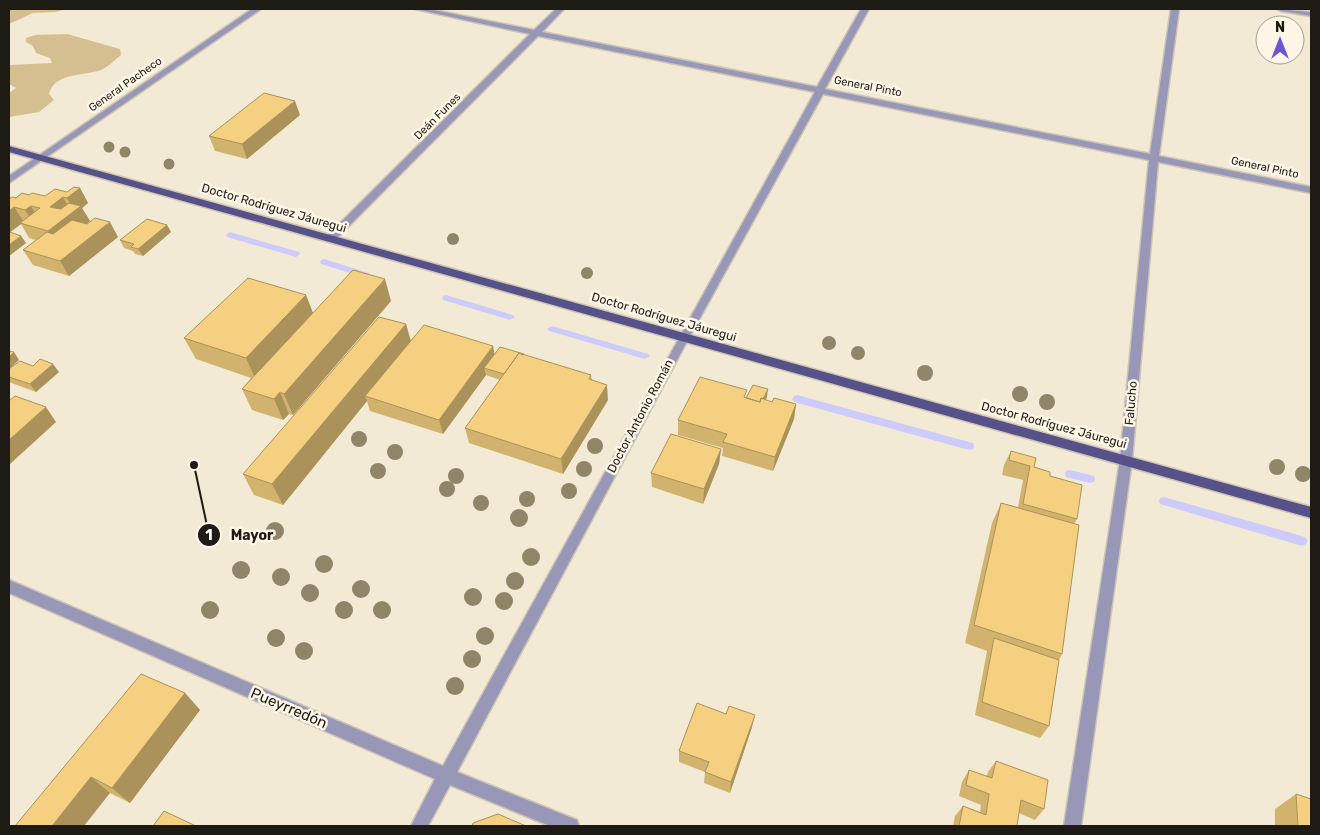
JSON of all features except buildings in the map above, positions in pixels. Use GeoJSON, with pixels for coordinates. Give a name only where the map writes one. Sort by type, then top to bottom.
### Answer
{"type":"FeatureCollection","features":[{"type":"Feature","properties":{"kind":"main road","name":"Doctor Rodríguez Jáuregui"},"geometry":{"type":"LineString","coordinates":[[9,149],[1311,513]]}},
{"type":"Feature","properties":{"kind":"street","name":"General Pacheco"},"geometry":{"type":"LineString","coordinates":[[9,180],[257,9]]}},
{"type":"Feature","properties":{"kind":"street","name":"General Pinto"},"geometry":{"type":"LineString","coordinates":[[419,9],[1311,190]]}},
{"type":"Feature","properties":{"kind":"street","name":"Deán Funes"},"geometry":{"type":"LineString","coordinates":[[330,239],[560,9]]}},
{"type":"Feature","properties":{"kind":"street","name":"Doctor Antonio Román"},"geometry":{"type":"LineString","coordinates":[[418,826],[447,776],[682,338],[865,9]]}},
{"type":"Feature","properties":{"kind":"street","name":"Falucho"},"geometry":{"type":"LineString","coordinates":[[1073,826],[1126,460],[1154,157],[1175,9]]}},
{"type":"Feature","properties":{"kind":"street"},"geometry":{"type":"LineString","coordinates":[[1281,9],[1311,14]]}},
{"type":"Feature","properties":{"kind":"street","name":"Pueyrredón"},"geometry":{"type":"LineString","coordinates":[[9,586],[447,776],[571,826]]}},
{"type":"Feature","properties":{"kind":"shaded area"},"geometry":{"type":"Polygon","coordinates":[[[9,9],[66,9],[56,12],[33,13],[9,24],[9,9]]]}},
{"type":"Feature","properties":{"kind":"shaded area"},"geometry":{"type":"Polygon","coordinates":[[[67,34],[120,49],[121,55],[101,70],[71,76],[57,82],[49,94],[54,100],[39,112],[9,117],[9,93],[16,88],[9,84],[9,65],[52,63],[50,58],[36,53],[33,46],[26,42],[26,38],[35,35],[67,34]]]}},
{"type":"Feature","properties":{"kind":"waterway"},"geometry":{"type":"LineString","coordinates":[[230,235],[296,254]]}},
{"type":"Feature","properties":{"kind":"waterway"},"geometry":{"type":"LineString","coordinates":[[324,262],[366,275]]}},
{"type":"Feature","properties":{"kind":"waterway"},"geometry":{"type":"LineString","coordinates":[[446,298],[510,317]]}},
{"type":"Feature","properties":{"kind":"waterway"},"geometry":{"type":"LineString","coordinates":[[552,329],[645,356]]}},
{"type":"Feature","properties":{"kind":"waterway"},"geometry":{"type":"LineString","coordinates":[[797,399],[969,446]]}},
{"type":"Feature","properties":{"kind":"waterway"},"geometry":{"type":"LineString","coordinates":[[1070,474],[1090,479]]}},
{"type":"Feature","properties":{"kind":"waterway"},"geometry":{"type":"LineString","coordinates":[[1164,501],[1302,541]]}},
{"type":"Feature","properties":{"kind":"place","name":"Mayor"},"geometry":{"type":"Point","coordinates":[194,465]}}]}
